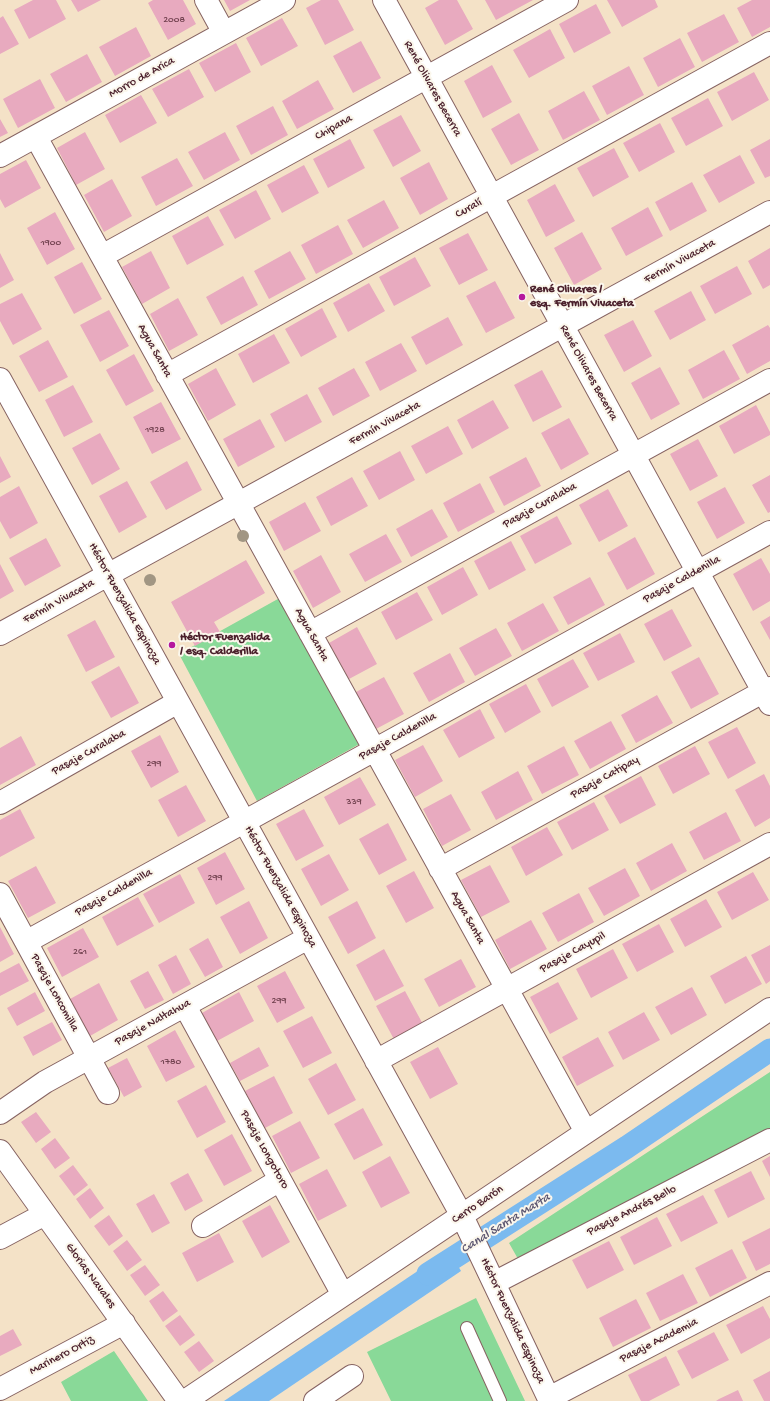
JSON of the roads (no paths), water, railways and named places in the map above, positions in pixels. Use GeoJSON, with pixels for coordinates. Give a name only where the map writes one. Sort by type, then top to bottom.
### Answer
{"type":"FeatureCollection","features":[{"type":"Feature","properties":{"kind":"street"},"geometry":{"type":"LineString","coordinates":[[206,0],[224,33]]}},
{"type":"Feature","properties":{"kind":"street","name":"Morro de Arica"},"geometry":{"type":"LineString","coordinates":[[0,156],[284,0]]}},
{"type":"Feature","properties":{"kind":"street","name":"René Olivares Becerra"},"geometry":{"type":"LineString","coordinates":[[384,0],[697,572],[768,694]]}},
{"type":"Feature","properties":{"kind":"street","name":"Chipana"},"geometry":{"type":"LineString","coordinates":[[102,256],[567,0]]}},
{"type":"Feature","properties":{"kind":"street","name":"Curalí"},"geometry":{"type":"LineString","coordinates":[[167,375],[770,43]]}},
{"type":"Feature","properties":{"kind":"street","name":"Agua Santa"},"geometry":{"type":"LineString","coordinates":[[36,137],[506,990],[586,1132]]}},
{"type":"Feature","properties":{"kind":"street","name":"Fermín Vivaceta"},"geometry":{"type":"LineString","coordinates":[[0,634],[770,212]]}},
{"type":"Feature","properties":{"kind":"street","name":"Héctor Fuenzalida Espinoza"},"geometry":{"type":"LineString","coordinates":[[0,379],[462,1216],[549,1400]]}},
{"type":"Feature","properties":{"kind":"street","name":"Pasaje Curalaba"},"geometry":{"type":"LineString","coordinates":[[310,633],[770,380]]}},
{"type":"Feature","properties":{"kind":"street","name":"Pasaje Caldenilla"},"geometry":{"type":"LineString","coordinates":[[26,942],[770,532]]}},
{"type":"Feature","properties":{"kind":"street","name":"Pasaje Catipay"},"geometry":{"type":"LineString","coordinates":[[440,869],[768,694]]}},
{"type":"Feature","properties":{"kind":"street","name":"Pasaje Curalaba"},"geometry":{"type":"LineString","coordinates":[[0,803],[178,702]]}},
{"type":"Feature","properties":{"kind":"street","name":"Pasaje Cayupil"},"geometry":{"type":"LineString","coordinates":[[376,1061],[770,844]]}},
{"type":"Feature","properties":{"kind":"street","name":"Pasaje Loncomilla"},"geometry":{"type":"LineString","coordinates":[[0,894],[108,1093]]}},
{"type":"Feature","properties":{"kind":"street","name":"Pasaje Naltahua"},"geometry":{"type":"LineString","coordinates":[[0,1113],[33,1089],[308,938]]}},
{"type":"Feature","properties":{"kind":"street","name":"Pasaje Longotoro"},"geometry":{"type":"LineString","coordinates":[[185,1006],[344,1295]]}},
{"type":"Feature","properties":{"kind":"street","name":"Cerro Barón"},"geometry":{"type":"LineString","coordinates":[[185,1401],[770,1009]]}},
{"type":"Feature","properties":{"kind":"street","name":"Pasaje Andrés Bello"},"geometry":{"type":"LineString","coordinates":[[492,1277],[770,1140]]}},
{"type":"Feature","properties":{"kind":"street","name":"Glorias Navales"},"geometry":{"type":"LineString","coordinates":[[0,1151],[180,1401]]}},
{"type":"Feature","properties":{"kind":"street"},"geometry":{"type":"LineString","coordinates":[[203,1226],[280,1180]]}},
{"type":"Feature","properties":{"kind":"street"},"geometry":{"type":"LineString","coordinates":[[0,1238],[45,1214]]}},
{"type":"Feature","properties":{"kind":"street","name":"Pasaje Academia"},"geometry":{"type":"LineString","coordinates":[[549,1400],[770,1284]]}},
{"type":"Feature","properties":{"kind":"street","name":"Marinero Ortiz"},"geometry":{"type":"LineString","coordinates":[[0,1389],[124,1323]]}},
{"type":"Feature","properties":{"kind":"street"},"geometry":{"type":"LineString","coordinates":[[315,1401],[352,1376]]}},
{"type":"Feature","properties":{"kind":"lane"},"geometry":{"type":"LineString","coordinates":[[466,1328],[500,1401]]}},
{"type":"Feature","properties":{"kind":"water"},"geometry":{"type":"Polygon","coordinates":[[[449,1250],[461,1271],[269,1401],[224,1401],[449,1250]]]}},
{"type":"Feature","properties":{"kind":"waterway","name":"Canal Santa Marta"},"geometry":{"type":"LineString","coordinates":[[428,1274],[627,1147],[770,1050]]}},
{"type":"Feature","properties":{"kind":"place","name":"René Olivares / esq. Fermín Vivaceta"},"geometry":{"type":"Point","coordinates":[522,297]}},
{"type":"Feature","properties":{"kind":"place","name":"Héctor Fuenzalida / esq. Calderilla"},"geometry":{"type":"Point","coordinates":[172,645]}}]}
